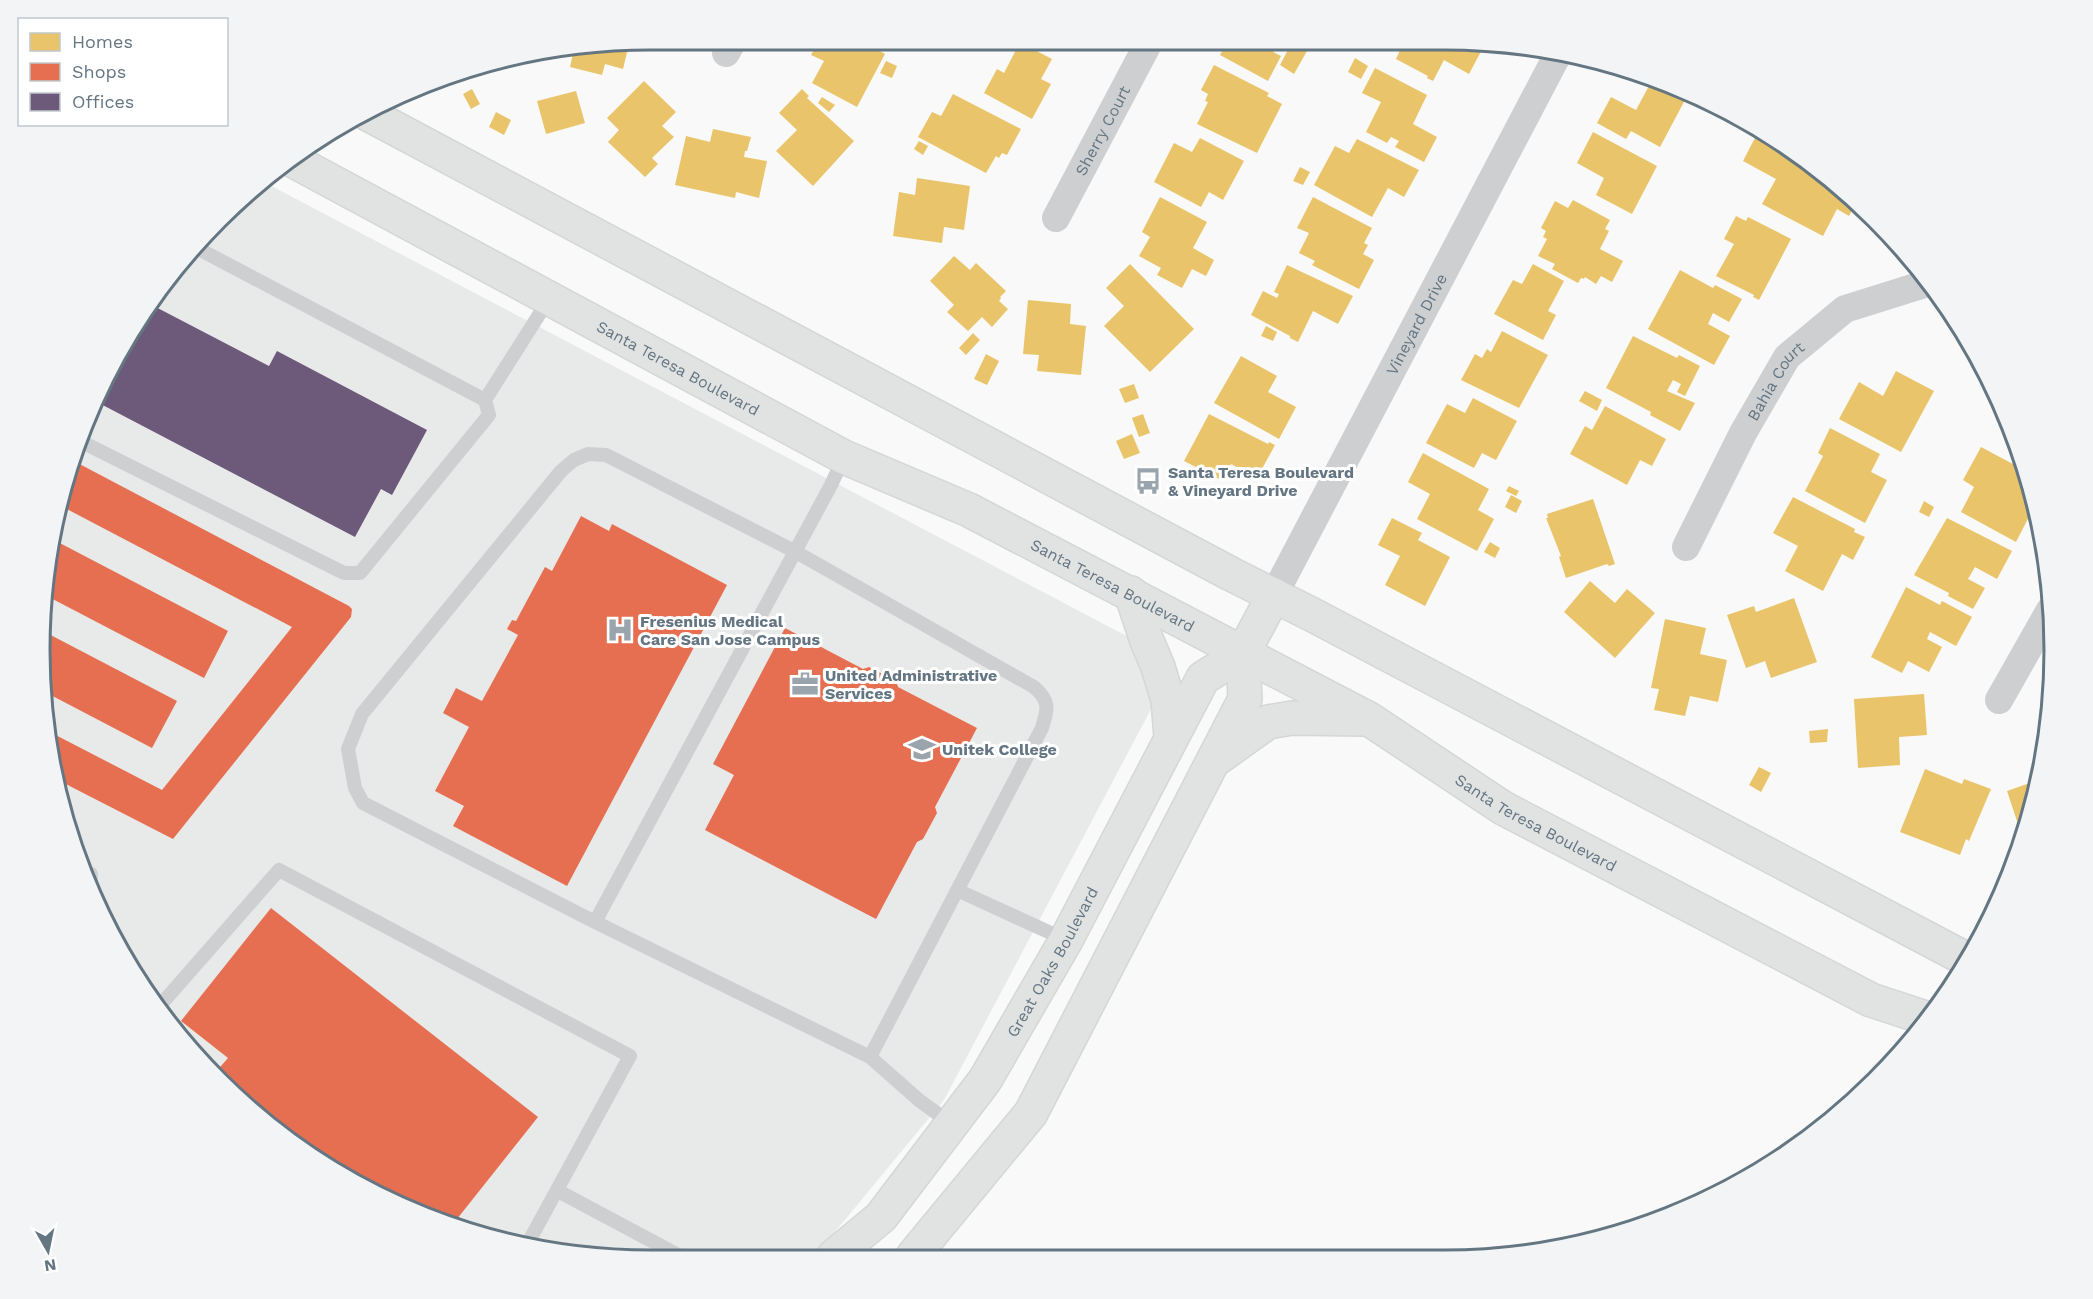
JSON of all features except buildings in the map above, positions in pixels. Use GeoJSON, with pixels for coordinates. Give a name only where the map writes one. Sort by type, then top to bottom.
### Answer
{"type":"FeatureCollection","features":[{"type":"Feature","properties":{"kind":"main road"},"geometry":{"type":"LineString","coordinates":[[373,117],[1959,956]]}},
{"type":"Feature","properties":{"kind":"main road","name":"Santa Teresa Boulevard"},"geometry":{"type":"LineString","coordinates":[[298,163],[844,457],[969,510],[1369,719],[1503,808],[1870,1000],[1919,1016]]}},
{"type":"Feature","properties":{"kind":"main road"},"geometry":{"type":"LineString","coordinates":[[1131,593],[1168,699],[1171,737]]}},
{"type":"Feature","properties":{"kind":"main road","name":"Great Oaks Boulevard"},"geometry":{"type":"LineString","coordinates":[[841,1250],[881,1217],[985,1080],[1066,940],[1203,678],[1243,653],[1274,595]]}},
{"type":"Feature","properties":{"kind":"main road"},"geometry":{"type":"LineString","coordinates":[[918,1250],[1031,1113],[1245,699],[1243,653]]}},
{"type":"Feature","properties":{"kind":"main road"},"geometry":{"type":"LineString","coordinates":[[1213,761],[1268,722],[1292,718],[1369,719]]}},
{"type":"Feature","properties":{"kind":"street","name":"Sherry Court"},"geometry":{"type":"LineString","coordinates":[[1056,218],[1145,50]]}},
{"type":"Feature","properties":{"kind":"street","name":"Vineyard Drive"},"geometry":{"type":"LineString","coordinates":[[1274,595],[1555,60]]}},
{"type":"Feature","properties":{"kind":"street","name":"Bahia Court"},"geometry":{"type":"LineString","coordinates":[[1686,547],[1743,433],[1787,357],[1845,309],[1921,285]]}},
{"type":"Feature","properties":{"kind":"street"},"geometry":{"type":"LineString","coordinates":[[1999,700],[2043,623]]}},
{"type":"Feature","properties":{"kind":"lane"},"geometry":{"type":"LineString","coordinates":[[201,250],[485,400]]}},
{"type":"Feature","properties":{"kind":"lane"},"geometry":{"type":"LineString","coordinates":[[86,444],[344,573],[360,573],[489,416],[485,400],[549,299]]}},
{"type":"Feature","properties":{"kind":"lane"},"geometry":{"type":"LineString","coordinates":[[870,1057],[1042,728],[1047,710],[1044,696],[1034,687],[796,552],[606,455],[588,454],[574,460],[561,471],[362,714],[348,749],[354,788],[363,804],[595,922],[870,1057],[920,1101],[952,1124]]}},
{"type":"Feature","properties":{"kind":"lane"},"geometry":{"type":"LineString","coordinates":[[595,922],[796,552],[844,457]]}},
{"type":"Feature","properties":{"kind":"lane"},"geometry":{"type":"LineString","coordinates":[[164,1001],[279,870],[630,1056],[531,1238]]}},
{"type":"Feature","properties":{"kind":"lane"},"geometry":{"type":"LineString","coordinates":[[957,890],[1066,940]]}},
{"type":"Feature","properties":{"kind":"lane"},"geometry":{"type":"LineString","coordinates":[[558,1191],[669,1250]]}},
{"type":"Feature","properties":{"kind":"shaded area"},"geometry":{"type":"Polygon","coordinates":[[[270,185],[1176,662],[944,1100],[820,1250],[650,1250],[571,1244],[532,1238],[457,1218],[384,1188],[349,1169],[284,1126],[254,1101],[225,1074],[173,1015],[130,950],[111,915],[81,842],[70,805],[61,767],[51,689],[51,610],[55,571],[61,532],[81,457],[111,384],[130,349],[173,284],[198,254],[225,225],[270,185]]]}},
{"type":"Feature","properties":{"kind":"place","name":"Santa Teresa Boulevard & Vineyard Drive"},"geometry":{"type":"Point","coordinates":[1148,481]}},
{"type":"Feature","properties":{"kind":"place","name":"Fresenius Medical Care San Jose Campus"},"geometry":{"type":"Point","coordinates":[620,630]}},
{"type":"Feature","properties":{"kind":"place","name":"United Administrative Services"},"geometry":{"type":"Point","coordinates":[805,684]}},
{"type":"Feature","properties":{"kind":"place","name":"Unitek College"},"geometry":{"type":"Point","coordinates":[922,749]}}]}
